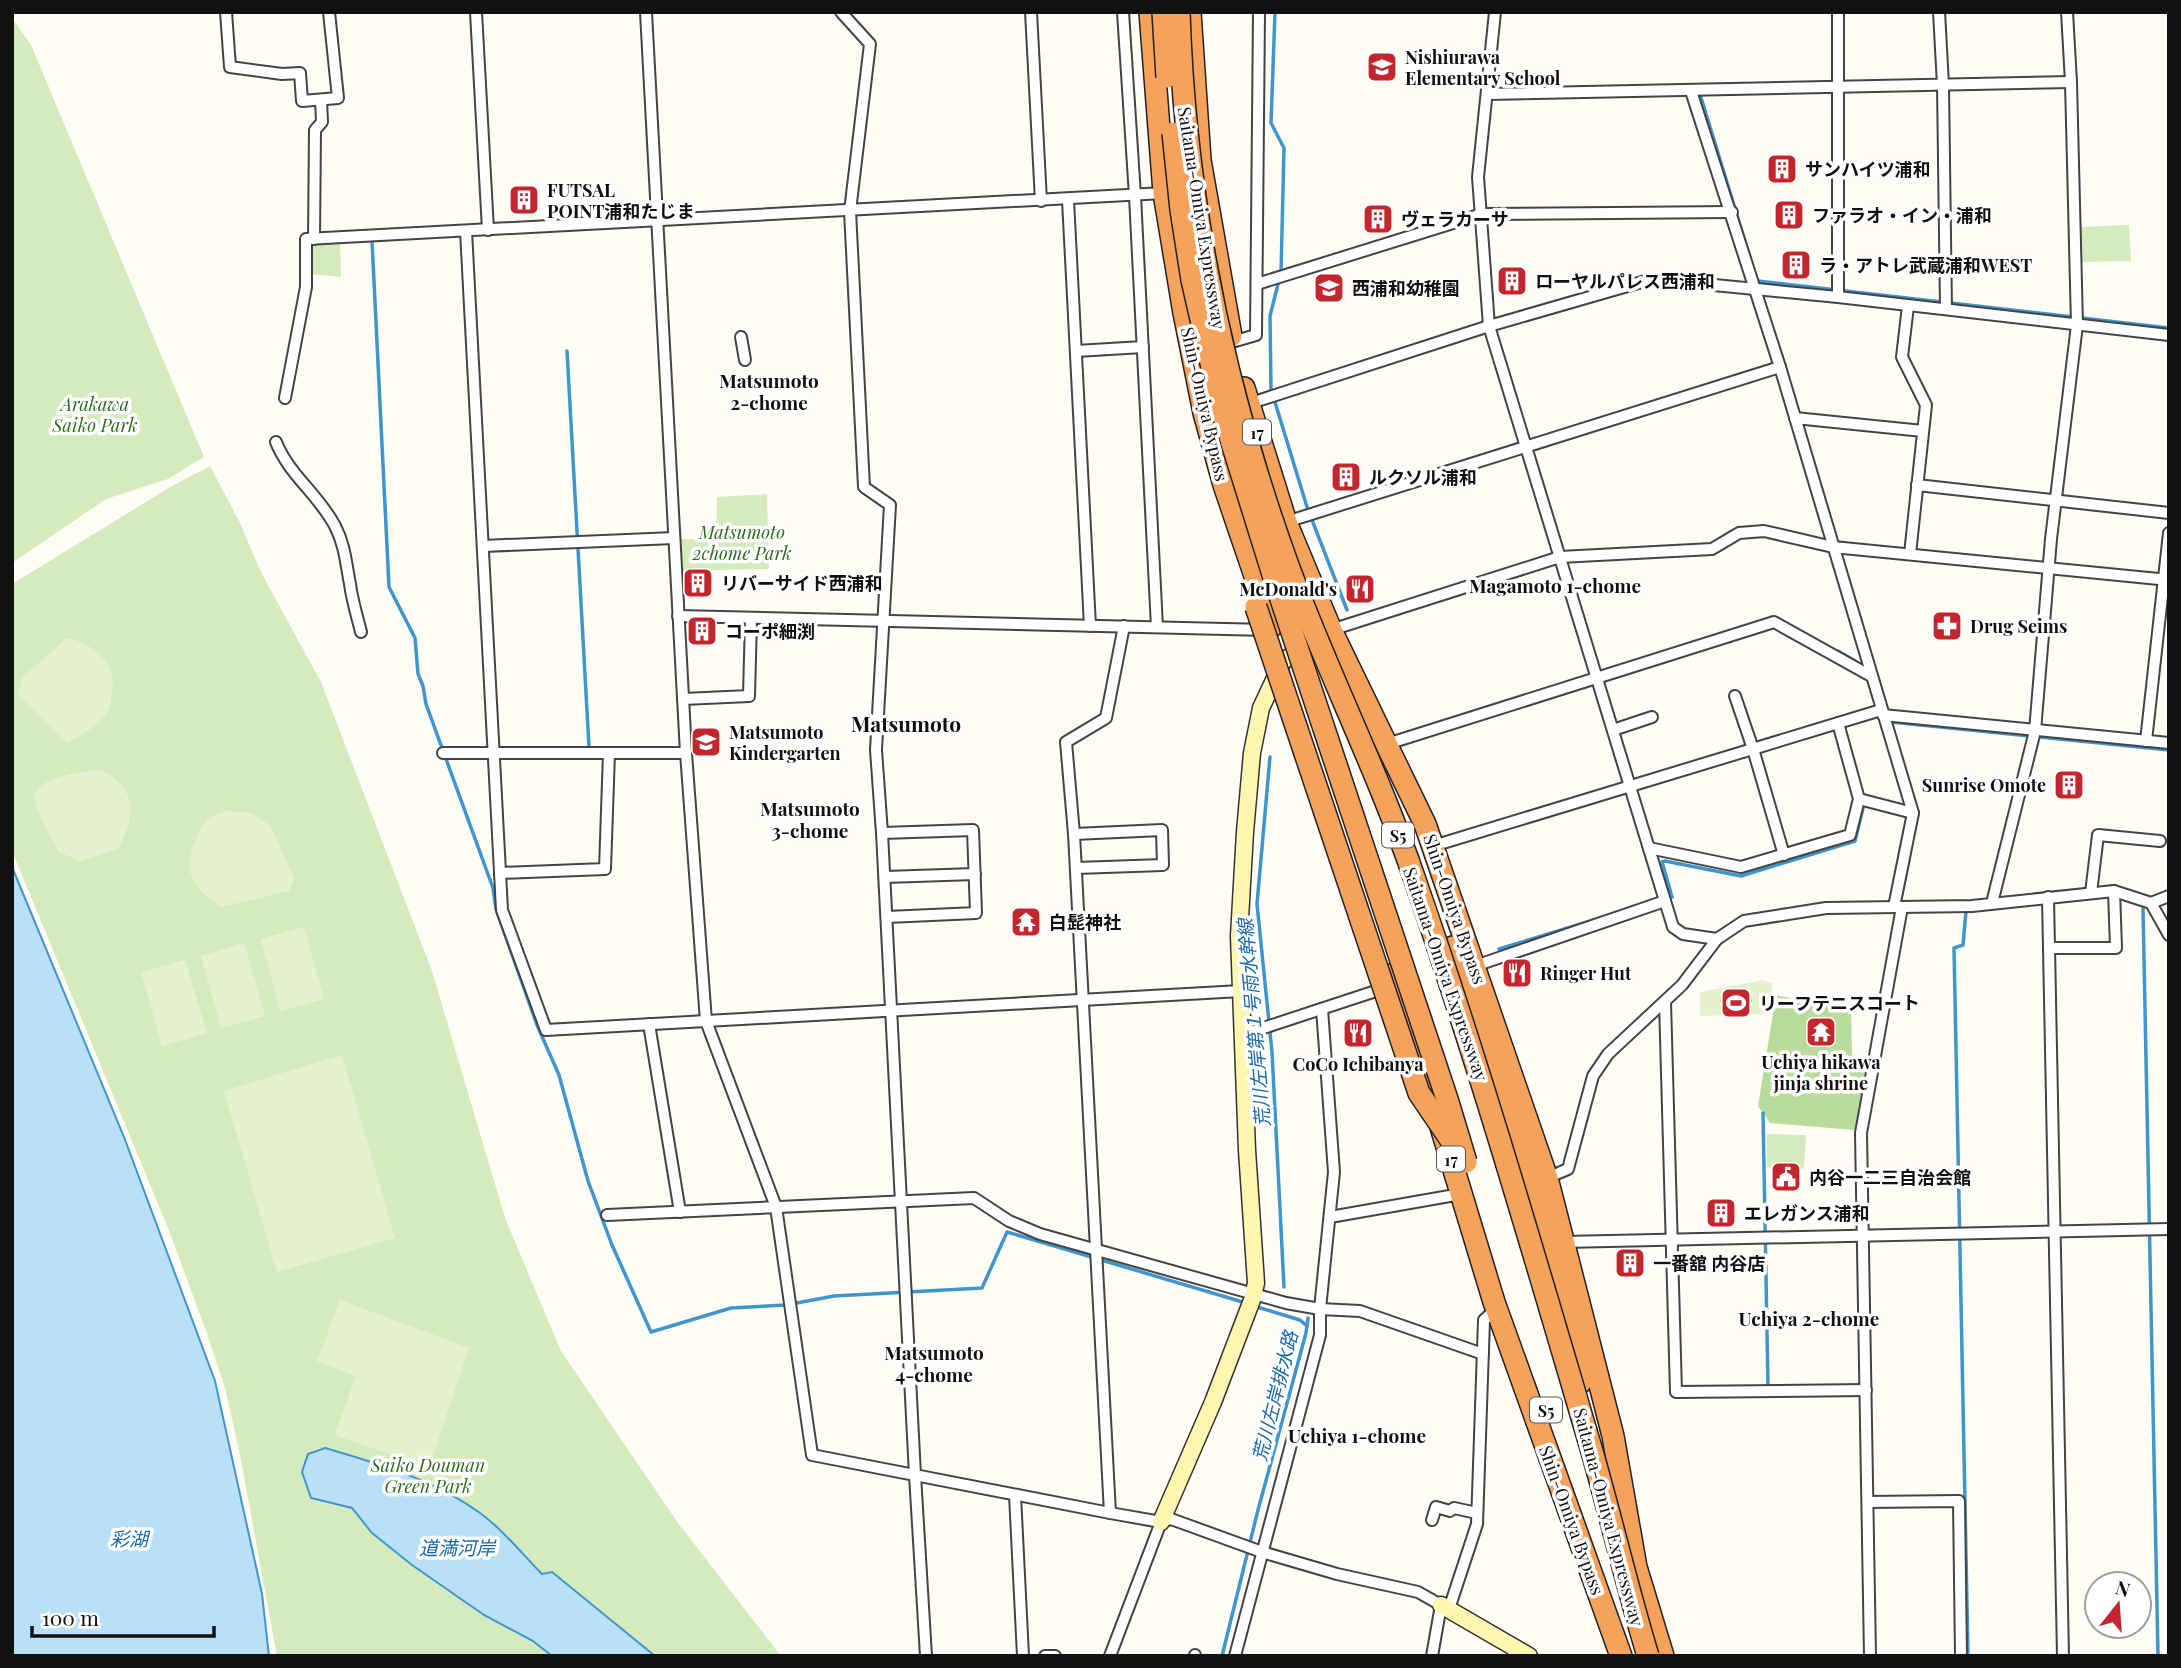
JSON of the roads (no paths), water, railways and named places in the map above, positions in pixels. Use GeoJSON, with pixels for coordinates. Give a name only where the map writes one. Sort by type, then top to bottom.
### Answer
{"type":"FeatureCollection","features":[{"type":"Feature","properties":{"kind":"highway","name":"Shin-Omiya Bypass"},"geometry":{"type":"LineString","coordinates":[[1150,12],[1164,193],[1184,313],[1205,413],[1224,485],[1434,1104],[1497,1308],[1621,1656]]}},
{"type":"Feature","properties":{"kind":"highway","name":"Saitama-Omiya Expressway"},"geometry":{"type":"LineString","coordinates":[[1163,12],[1181,210],[1192,280],[1222,411],[1275,581],[1443,1087],[1507,1299],[1632,1656]]}},
{"type":"Feature","properties":{"kind":"highway","name":"Saitama-Omiya Expressway"},"geometry":{"type":"LineString","coordinates":[[1179,12],[1187,135],[1208,278],[1222,344],[1258,478],[1289,568],[1382,792],[1418,888],[1490,1103],[1593,1455],[1648,1656]]}},
{"type":"Feature","properties":{"kind":"highway","name":"Shin-Omiya Bypass"},"geometry":{"type":"LineString","coordinates":[[1189,12],[1200,160],[1232,342],[1264,399],[1303,517],[1331,630],[1425,824],[1547,1178],[1613,1436],[1636,1567],[1663,1656]]}},
{"type":"Feature","properties":{"kind":"highway","name":"S5"},"geometry":{"type":"LineString","coordinates":[[1224,485],[1227,526],[1419,1093],[1466,1162]]}},
{"type":"Feature","properties":{"kind":"highway","name":"17"},"geometry":{"type":"LineString","coordinates":[[1425,824],[1421,851],[1503,1098],[1572,1339],[1593,1455]]}},
{"type":"Feature","properties":{"kind":"street"},"geometry":{"type":"LineString","coordinates":[[226,12],[230,67],[282,74],[300,73],[302,102],[338,98],[329,12]]}},
{"type":"Feature","properties":{"kind":"street"},"geometry":{"type":"LineString","coordinates":[[476,12],[488,230]]}},
{"type":"Feature","properties":{"kind":"street"},"geometry":{"type":"LineString","coordinates":[[646,12],[686,753],[706,1021],[776,1207],[812,1455],[1110,1513],[1161,1522],[1171,1519],[1259,1551],[1337,1574],[1418,1592],[1515,1651],[1529,1656]]}},
{"type":"Feature","properties":{"kind":"street"},"geometry":{"type":"LineString","coordinates":[[841,12],[870,44],[850,211],[864,487],[890,505],[876,750],[883,833],[926,1656]]}},
{"type":"Feature","properties":{"kind":"street"},"geometry":{"type":"LineString","coordinates":[[1031,12],[1041,201]]}},
{"type":"Feature","properties":{"kind":"street"},"geometry":{"type":"LineString","coordinates":[[1123,12],[1157,627]]}},
{"type":"Feature","properties":{"kind":"street"},"geometry":{"type":"LineString","coordinates":[[1232,342],[1256,335],[1259,12]]}},
{"type":"Feature","properties":{"kind":"street"},"geometry":{"type":"LineString","coordinates":[[1495,12],[1478,177],[1489,326],[1673,927],[1683,934],[1717,939]]}},
{"type":"Feature","properties":{"kind":"street"},"geometry":{"type":"LineString","coordinates":[[1838,12],[1838,297]]}},
{"type":"Feature","properties":{"kind":"street"},"geometry":{"type":"LineString","coordinates":[[1940,12],[1946,309]]}},
{"type":"Feature","properties":{"kind":"street"},"geometry":{"type":"LineString","coordinates":[[1992,903],[2035,731],[2049,568],[2077,325],[2067,12]]}},
{"type":"Feature","properties":{"kind":"street"},"geometry":{"type":"LineString","coordinates":[[1487,94],[2071,82]]}},
{"type":"Feature","properties":{"kind":"street"},"geometry":{"type":"LineString","coordinates":[[1691,91],[1780,367],[1913,813],[1861,1133],[1870,1656]]}},
{"type":"Feature","properties":{"kind":"street"},"geometry":{"type":"LineString","coordinates":[[314,239],[315,130],[322,122],[321,100]]}},
{"type":"Feature","properties":{"kind":"street"},"geometry":{"type":"LineString","coordinates":[[285,398],[306,287],[306,239],[1164,193]]}},
{"type":"Feature","properties":{"kind":"street"},"geometry":{"type":"LineString","coordinates":[[1068,200],[1090,625]]}},
{"type":"Feature","properties":{"kind":"street"},"geometry":{"type":"LineString","coordinates":[[1257,284],[1482,214],[1732,212]]}},
{"type":"Feature","properties":{"kind":"street"},"geometry":{"type":"LineString","coordinates":[[466,231],[502,910],[546,1030],[1241,991]]}},
{"type":"Feature","properties":{"kind":"street"},"geometry":{"type":"LineString","coordinates":[[1264,399],[1489,326],[1652,279],[1838,297],[2169,335]]}},
{"type":"Feature","properties":{"kind":"street"},"geometry":{"type":"LineString","coordinates":[[1908,306],[1902,356],[1926,405],[1910,554]]}},
{"type":"Feature","properties":{"kind":"street"},"geometry":{"type":"LineString","coordinates":[[741,337],[745,360]]}},
{"type":"Feature","properties":{"kind":"street"},"geometry":{"type":"LineString","coordinates":[[1076,351],[1143,347]]}},
{"type":"Feature","properties":{"kind":"street"},"geometry":{"type":"LineString","coordinates":[[1303,517],[1780,367]]}},
{"type":"Feature","properties":{"kind":"street"},"geometry":{"type":"LineString","coordinates":[[1795,418],[1923,431]]}},
{"type":"Feature","properties":{"kind":"street"},"geometry":{"type":"LineString","coordinates":[[276,442],[285,461],[322,504],[336,529],[346,555],[350,587],[361,632]]}},
{"type":"Feature","properties":{"kind":"street"},"geometry":{"type":"LineString","coordinates":[[1917,485],[2169,513]]}},
{"type":"Feature","properties":{"kind":"street"},"geometry":{"type":"LineString","coordinates":[[1110,1656],[1251,1301],[1256,1262],[1247,1150],[1239,936],[1252,753],[1261,708],[1283,661],[1331,630],[1560,557],[1712,549],[1739,533],[1764,531],[1833,547],[2166,580]]}},
{"type":"Feature","properties":{"kind":"street"},"geometry":{"type":"LineString","coordinates":[[2146,741],[2166,580],[2169,533]]}},
{"type":"Feature","properties":{"kind":"street"},"geometry":{"type":"LineString","coordinates":[[483,546],[674,538]]}},
{"type":"Feature","properties":{"kind":"street"},"geometry":{"type":"LineString","coordinates":[[678,616],[1273,630]]}},
{"type":"Feature","properties":{"kind":"street"},"geometry":{"type":"LineString","coordinates":[[683,699],[749,696],[751,618]]}},
{"type":"Feature","properties":{"kind":"street"},"geometry":{"type":"LineString","coordinates":[[1387,744],[1774,622],[1871,676]]}},
{"type":"Feature","properties":{"kind":"street"},"geometry":{"type":"LineString","coordinates":[[1110,1513],[1076,868],[1066,741],[1106,718],[1124,626]]}},
{"type":"Feature","properties":{"kind":"street"},"geometry":{"type":"LineString","coordinates":[[1735,696],[1784,855]]}},
{"type":"Feature","properties":{"kind":"street"},"geometry":{"type":"LineString","coordinates":[[1261,708],[1275,701],[1284,702],[1304,722]]}},
{"type":"Feature","properties":{"kind":"street"},"geometry":{"type":"LineString","coordinates":[[1433,846],[1753,748],[1882,712],[2035,731],[2169,743]]}},
{"type":"Feature","properties":{"kind":"street"},"geometry":{"type":"LineString","coordinates":[[1612,730],[1651,718]]}},
{"type":"Feature","properties":{"kind":"street"},"geometry":{"type":"LineString","coordinates":[[1649,848],[1741,867],[1850,835],[1859,799],[1838,723]]}},
{"type":"Feature","properties":{"kind":"street"},"geometry":{"type":"LineString","coordinates":[[443,753],[686,753]]}},
{"type":"Feature","properties":{"kind":"street"},"geometry":{"type":"LineString","coordinates":[[500,873],[605,869],[609,753]]}},
{"type":"Feature","properties":{"kind":"street"},"geometry":{"type":"LineString","coordinates":[[1859,799],[1913,813]]}},
{"type":"Feature","properties":{"kind":"street"},"geometry":{"type":"LineString","coordinates":[[883,833],[973,830],[976,913],[887,917]]}},
{"type":"Feature","properties":{"kind":"street"},"geometry":{"type":"LineString","coordinates":[[1074,834],[1162,830],[1163,865],[1076,868]]}},
{"type":"Feature","properties":{"kind":"street"},"geometry":{"type":"LineString","coordinates":[[2091,893],[2098,835],[2160,841]]}},
{"type":"Feature","properties":{"kind":"street"},"geometry":{"type":"LineString","coordinates":[[885,877],[975,874]]}},
{"type":"Feature","properties":{"kind":"street"},"geometry":{"type":"LineString","coordinates":[[2049,948],[2116,948],[2113,891]]}},
{"type":"Feature","properties":{"kind":"street"},"geometry":{"type":"LineString","coordinates":[[1547,1178],[1568,1169],[1592,1076],[1608,1054],[1682,985],[1717,939],[1744,921],[1826,908],[1992,903],[2113,891],[2151,903],[2169,896]]}},
{"type":"Feature","properties":{"kind":"street"},"geometry":{"type":"LineString","coordinates":[[2048,897],[2063,1656]]}},
{"type":"Feature","properties":{"kind":"street"},"geometry":{"type":"LineString","coordinates":[[1475,966],[1665,901]]}},
{"type":"Feature","properties":{"kind":"street"},"geometry":{"type":"LineString","coordinates":[[2151,903],[2169,935]]}},
{"type":"Feature","properties":{"kind":"street"},"geometry":{"type":"LineString","coordinates":[[1242,1035],[1394,985]]}},
{"type":"Feature","properties":{"kind":"street"},"geometry":{"type":"LineString","coordinates":[[1665,1002],[1676,1392],[1866,1390]]}},
{"type":"Feature","properties":{"kind":"street"},"geometry":{"type":"LineString","coordinates":[[1235,1656],[1259,1551],[1320,1335],[1317,1308],[1334,1172],[1322,1009]]}},
{"type":"Feature","properties":{"kind":"street"},"geometry":{"type":"LineString","coordinates":[[649,1024],[680,1212]]}},
{"type":"Feature","properties":{"kind":"street"},"geometry":{"type":"LineString","coordinates":[[1330,1217],[1461,1194]]}},
{"type":"Feature","properties":{"kind":"street"},"geometry":{"type":"LineString","coordinates":[[607,1215],[974,1198],[1009,1221],[1097,1257],[1251,1301],[1360,1311],[1483,1354]]}},
{"type":"Feature","properties":{"kind":"street"},"geometry":{"type":"LineString","coordinates":[[1564,1242],[2169,1229]]}},
{"type":"Feature","properties":{"kind":"street"},"geometry":{"type":"LineString","coordinates":[[1432,1656],[1445,1607],[1477,1524],[1484,1320],[1497,1308]]}},
{"type":"Feature","properties":{"kind":"street"},"geometry":{"type":"LineString","coordinates":[[1015,1495],[1023,1656]]}},
{"type":"Feature","properties":{"kind":"street"},"geometry":{"type":"LineString","coordinates":[[1868,1502],[1959,1501],[1961,1656]]}},
{"type":"Feature","properties":{"kind":"street"},"geometry":{"type":"LineString","coordinates":[[1432,1520],[1436,1507],[1450,1511],[1454,1507],[1477,1513]]}},
{"type":"Feature","properties":{"kind":"street"},"geometry":{"type":"LineString","coordinates":[[1045,1656],[1055,1656]]}},
{"type":"Feature","properties":{"kind":"water","name":"彩湖"},"geometry":{"type":"Polygon","coordinates":[[[12,867],[124,1137],[215,1381],[262,1594],[269,1656],[12,1656],[12,867]]]}},
{"type":"Feature","properties":{"kind":"water","name":"道満河岸"},"geometry":{"type":"Polygon","coordinates":[[[325,1448],[408,1475],[466,1504],[499,1529],[542,1574],[552,1572],[655,1656],[552,1656],[533,1641],[484,1615],[412,1565],[372,1533],[352,1508],[311,1498],[302,1472],[308,1454],[325,1448]]]}},
{"type":"Feature","properties":{"kind":"waterway"},"geometry":{"type":"LineString","coordinates":[[1275,12],[1271,123],[1284,148],[1281,273]]}},
{"type":"Feature","properties":{"kind":"waterway"},"geometry":{"type":"LineString","coordinates":[[1699,91],[1751,261]]}},
{"type":"Feature","properties":{"kind":"waterway"},"geometry":{"type":"LineString","coordinates":[[372,241],[389,587],[415,638],[418,674],[426,704],[493,888],[496,909],[537,1025],[559,1075],[588,1181],[612,1245],[651,1332],[731,1308],[786,1305],[834,1296],[982,1288],[1007,1232],[1246,1303]]}},
{"type":"Feature","properties":{"kind":"waterway"},"geometry":{"type":"LineString","coordinates":[[1279,280],[1270,316],[1271,389],[1307,507],[1347,610]]}},
{"type":"Feature","properties":{"kind":"waterway"},"geometry":{"type":"LineString","coordinates":[[1758,281],[2169,328]]}},
{"type":"Feature","properties":{"kind":"waterway"},"geometry":{"type":"LineString","coordinates":[[567,351],[589,747]]}},
{"type":"Feature","properties":{"kind":"waterway"},"geometry":{"type":"LineString","coordinates":[[1838,651],[1855,661]]}},
{"type":"Feature","properties":{"kind":"waterway"},"geometry":{"type":"LineString","coordinates":[[1891,722],[2169,750]]}},
{"type":"Feature","properties":{"kind":"waterway","name":"荒川左岸第１号雨水幹線"},"geometry":{"type":"LineString","coordinates":[[1270,757],[1257,904],[1272,1052],[1284,1287]]}},
{"type":"Feature","properties":{"kind":"waterway"},"geometry":{"type":"LineString","coordinates":[[1668,898],[1672,897],[1662,862],[1741,876],[1855,841],[1863,808]]}},
{"type":"Feature","properties":{"kind":"waterway"},"geometry":{"type":"LineString","coordinates":[[1900,903],[1909,859]]}},
{"type":"Feature","properties":{"kind":"waterway"},"geometry":{"type":"LineString","coordinates":[[2143,909],[2158,1656]]}},
{"type":"Feature","properties":{"kind":"waterway"},"geometry":{"type":"LineString","coordinates":[[1966,911],[1963,945],[1954,948],[1968,1656]]}},
{"type":"Feature","properties":{"kind":"waterway"},"geometry":{"type":"LineString","coordinates":[[1499,949],[1597,919]]}},
{"type":"Feature","properties":{"kind":"waterway"},"geometry":{"type":"LineString","coordinates":[[1763,1113],[1768,1387]]}},
{"type":"Feature","properties":{"kind":"waterway","name":"荒川左岸排水路"},"geometry":{"type":"LineString","coordinates":[[1254,1306],[1300,1320],[1307,1326]]}},
{"type":"Feature","properties":{"kind":"waterway","name":"荒川左岸排水路"},"geometry":{"type":"LineString","coordinates":[[1222,1656],[1308,1318]]}},
{"type":"Feature","properties":{"kind":"place","name":"Nishiurawa Elementary School"},"geometry":{"type":"Point","coordinates":[1382,67]}},
{"type":"Feature","properties":{"kind":"place","name":"サンハイツ浦和"},"geometry":{"type":"Point","coordinates":[1782,169]}},
{"type":"Feature","properties":{"kind":"place","name":"FUTSAL POINT浦和たじま"},"geometry":{"type":"Point","coordinates":[524,200]}},
{"type":"Feature","properties":{"kind":"place","name":"ファラオ・イン・浦和"},"geometry":{"type":"Point","coordinates":[1789,215]}},
{"type":"Feature","properties":{"kind":"place","name":"ヴェラカーサ"},"geometry":{"type":"Point","coordinates":[1378,219]}},
{"type":"Feature","properties":{"kind":"place","name":"ラ・アトレ武蔵浦和WEST"},"geometry":{"type":"Point","coordinates":[1796,265]}},
{"type":"Feature","properties":{"kind":"place","name":"ローヤルパレス西浦和"},"geometry":{"type":"Point","coordinates":[1512,281]}},
{"type":"Feature","properties":{"kind":"place","name":"西浦和幼稚園"},"geometry":{"type":"Point","coordinates":[1329,288]}},
{"type":"Feature","properties":{"kind":"place","name":"ルクソル浦和"},"geometry":{"type":"Point","coordinates":[1346,477]}},
{"type":"Feature","properties":{"kind":"place","name":"リバーサイド西浦和"},"geometry":{"type":"Point","coordinates":[698,583]}},
{"type":"Feature","properties":{"kind":"place","name":"McDonald's"},"geometry":{"type":"Point","coordinates":[1360,589]}},
{"type":"Feature","properties":{"kind":"place","name":"Drug Seims"},"geometry":{"type":"Point","coordinates":[1947,626]}},
{"type":"Feature","properties":{"kind":"place","name":"コーポ細渕"},"geometry":{"type":"Point","coordinates":[702,631]}},
{"type":"Feature","properties":{"kind":"place","name":"Matsumoto Kindergarten"},"geometry":{"type":"Point","coordinates":[706,742]}},
{"type":"Feature","properties":{"kind":"place","name":"Sunrise Omote"},"geometry":{"type":"Point","coordinates":[2069,785]}},
{"type":"Feature","properties":{"kind":"place","name":"白髭神社"},"geometry":{"type":"Point","coordinates":[1026,922]}},
{"type":"Feature","properties":{"kind":"place","name":"Ringer Hut"},"geometry":{"type":"Point","coordinates":[1517,973]}},
{"type":"Feature","properties":{"kind":"place","name":"リーフテニスコート"},"geometry":{"type":"Point","coordinates":[1736,1003]}},
{"type":"Feature","properties":{"kind":"place","name":"Uchiya hikawa jinja shrine"},"geometry":{"type":"Point","coordinates":[1821,1032]}},
{"type":"Feature","properties":{"kind":"place","name":"CoCo Ichibanya"},"geometry":{"type":"Point","coordinates":[1358,1033]}},
{"type":"Feature","properties":{"kind":"place","name":"内谷一二三自治会館"},"geometry":{"type":"Point","coordinates":[1786,1177]}},
{"type":"Feature","properties":{"kind":"place","name":"エレガンス浦和"},"geometry":{"type":"Point","coordinates":[1721,1213]}},
{"type":"Feature","properties":{"kind":"place","name":"一番舘 内谷店"},"geometry":{"type":"Point","coordinates":[1630,1263]}},
{"type":"Feature","properties":{"kind":"district","name":"Matsumoto 2-chome"},"geometry":{"type":"Point","coordinates":[769,391]}},
{"type":"Feature","properties":{"kind":"district","name":"Magamoto 1-chome"},"geometry":{"type":"Point","coordinates":[1555,585]}},
{"type":"Feature","properties":{"kind":"district","name":"Matsumoto"},"geometry":{"type":"Point","coordinates":[906,723]}},
{"type":"Feature","properties":{"kind":"district","name":"Matsumoto 3-chome"},"geometry":{"type":"Point","coordinates":[810,819]}},
{"type":"Feature","properties":{"kind":"district","name":"Uchiya 2-chome"},"geometry":{"type":"Point","coordinates":[1809,1318]}},
{"type":"Feature","properties":{"kind":"district","name":"Matsumoto 4-chome"},"geometry":{"type":"Point","coordinates":[934,1363]}},
{"type":"Feature","properties":{"kind":"district","name":"Uchiya 1-chome"},"geometry":{"type":"Point","coordinates":[1357,1435]}},
{"type":"Feature","properties":{"kind":"park label","name":"Arakawa Saiko Park"},"geometry":{"type":"Point","coordinates":[95,414]}},
{"type":"Feature","properties":{"kind":"park label","name":"Matsumoto 2chome Park"},"geometry":{"type":"Point","coordinates":[742,542]}},
{"type":"Feature","properties":{"kind":"park label","name":"Saiko Douman Green Park"},"geometry":{"type":"Point","coordinates":[428,1475]}}]}
